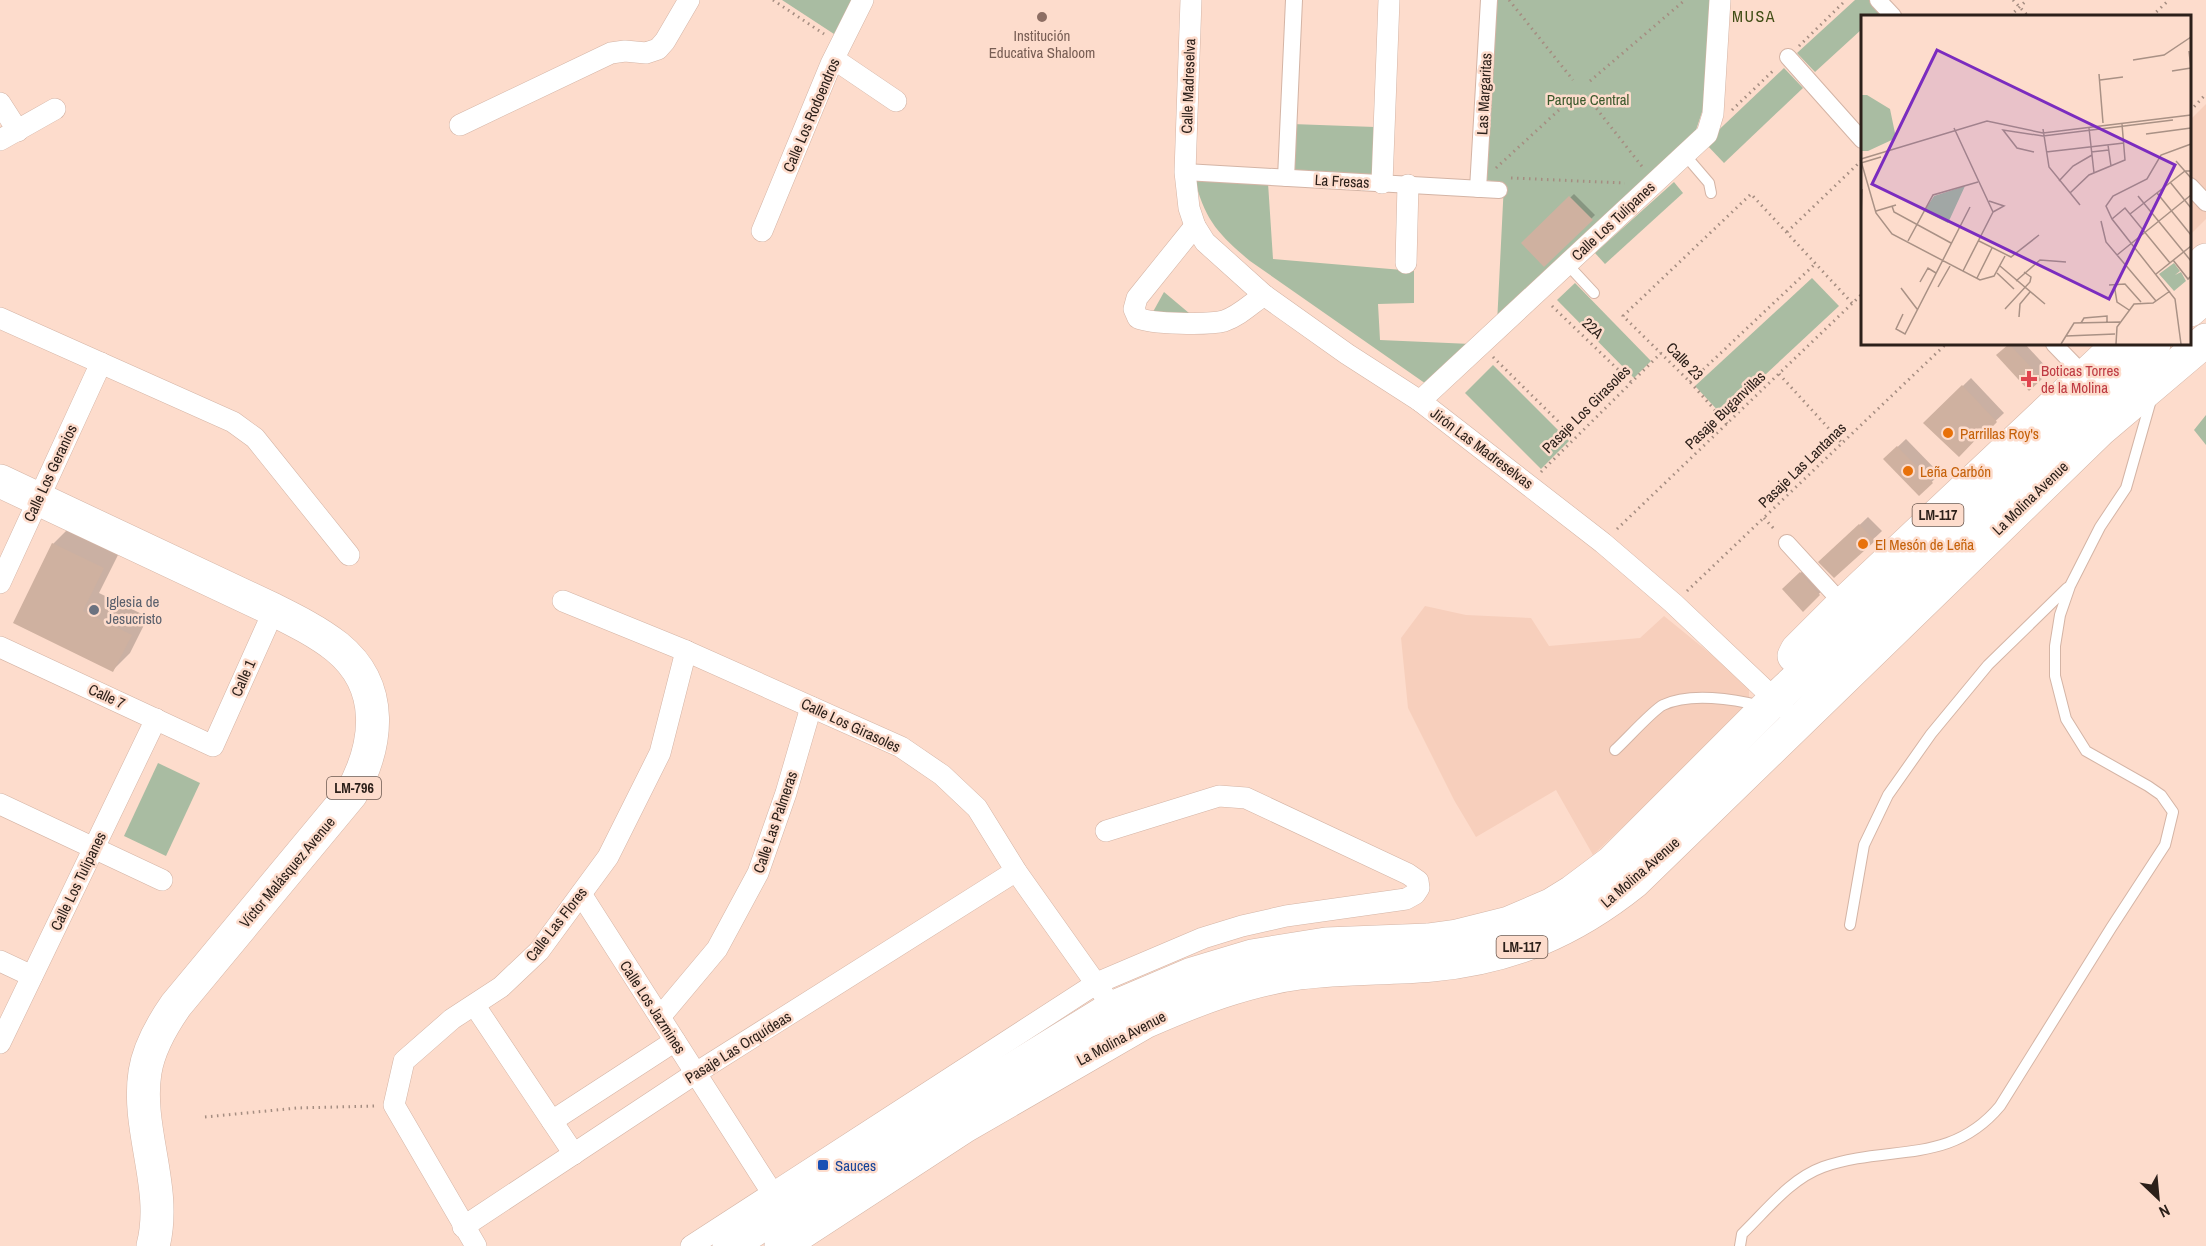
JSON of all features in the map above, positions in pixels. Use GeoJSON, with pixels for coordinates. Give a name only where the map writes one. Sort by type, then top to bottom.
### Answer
{"type":"FeatureCollection","features":[{"type":"Feature","properties":{"kind":"main road"},"geometry":{"type":"LineString","coordinates":[[2191,275],[2206,260]]}},
{"type":"Feature","properties":{"kind":"main road"},"geometry":{"type":"LineString","coordinates":[[2191,309],[2206,296]]}},
{"type":"Feature","properties":{"kind":"main road","name":"La Molina Avenue"},"geometry":{"type":"LineString","coordinates":[[1110,1009],[1145,1022],[1188,1004],[1269,978],[1322,970],[1456,963],[1506,952],[1552,935],[1595,911],[1634,882],[2100,430],[2139,404],[2206,340]]}},
{"type":"Feature","properties":{"kind":"main road","name":"La Molina Avenue"},"geometry":{"type":"LineString","coordinates":[[1771,704],[1797,651],[1843,604],[2118,345]]}},
{"type":"Feature","properties":{"kind":"main road","name":"La Molina Avenue"},"geometry":{"type":"LineString","coordinates":[[729,1246],[778,1201],[1110,1009],[1192,974],[1252,956],[1326,944],[1428,940],[1484,931],[1530,915],[1572,892],[1612,862],[1771,704],[2153,345]]}},
{"type":"Feature","properties":{"kind":"main road","name":"Víctor Malásquez Avenue"},"geometry":{"type":"LineString","coordinates":[[0,481],[274,610],[325,639],[338,648],[355,666],[371,703],[372,742],[361,776],[351,794],[176,1005],[154,1043],[146,1070],[143,1096],[157,1207],[153,1246]]}},
{"type":"Feature","properties":{"kind":"main road","name":"La Molina Avenue"},"geometry":{"type":"LineString","coordinates":[[781,1246],[965,1126],[1110,1009]]}},
{"type":"Feature","properties":{"kind":"street"},"geometry":{"type":"LineString","coordinates":[[460,125],[611,53],[652,52],[665,41],[689,0]]}},
{"type":"Feature","properties":{"kind":"street","name":"Calle Los Rodoendros"},"geometry":{"type":"LineString","coordinates":[[762,231],[837,52],[863,0]]}},
{"type":"Feature","properties":{"kind":"street","name":"Calle Madreselva"},"geometry":{"type":"LineString","coordinates":[[1185,172],[1191,0]]}},
{"type":"Feature","properties":{"kind":"street"},"geometry":{"type":"LineString","coordinates":[[1286,178],[1294,0]]}},
{"type":"Feature","properties":{"kind":"street"},"geometry":{"type":"LineString","coordinates":[[1383,183],[1389,0]]}},
{"type":"Feature","properties":{"kind":"street","name":"Las Margaritas"},"geometry":{"type":"LineString","coordinates":[[1478,189],[1489,0]]}},
{"type":"Feature","properties":{"kind":"street","name":"Calle Los Tulipanes"},"geometry":{"type":"LineString","coordinates":[[1420,401],[1707,134],[1713,114],[1720,0]]}},
{"type":"Feature","properties":{"kind":"street"},"geometry":{"type":"LineString","coordinates":[[1878,0],[1892,15]]}},
{"type":"Feature","properties":{"kind":"street"},"geometry":{"type":"LineString","coordinates":[[837,52],[896,101]]}},
{"type":"Feature","properties":{"kind":"street"},"geometry":{"type":"LineString","coordinates":[[1788,57],[1861,138]]}},
{"type":"Feature","properties":{"kind":"street"},"geometry":{"type":"LineString","coordinates":[[0,103],[9,136],[55,109]]}},
{"type":"Feature","properties":{"kind":"street","name":"La Fresas"},"geometry":{"type":"LineString","coordinates":[[1185,172],[1478,189],[1504,184]]}},
{"type":"Feature","properties":{"kind":"street","name":"Jirón Las Madreselvas"},"geometry":{"type":"LineString","coordinates":[[1185,172],[1189,208],[1195,226],[1205,242],[1264,295],[1347,354],[1420,401],[1529,484],[1673,603],[1771,704],[1799,721]]}},
{"type":"Feature","properties":{"kind":"street"},"geometry":{"type":"LineString","coordinates":[[1406,263],[1408,185]]}},
{"type":"Feature","properties":{"kind":"street"},"geometry":{"type":"LineString","coordinates":[[2191,187],[2206,203]]}},
{"type":"Feature","properties":{"kind":"street"},"geometry":{"type":"LineString","coordinates":[[1195,226],[1137,298],[1135,304],[1138,318],[1149,321],[1210,323],[1224,321],[1237,315],[1264,295]]}},
{"type":"Feature","properties":{"kind":"street"},"geometry":{"type":"LineString","coordinates":[[0,318],[233,422],[255,438],[349,555]]}},
{"type":"Feature","properties":{"kind":"street"},"geometry":{"type":"LineString","coordinates":[[2055,345],[2085,376]]}},
{"type":"Feature","properties":{"kind":"street","name":"Calle Los Geranios"},"geometry":{"type":"LineString","coordinates":[[0,583],[101,363]]}},
{"type":"Feature","properties":{"kind":"street"},"geometry":{"type":"LineString","coordinates":[[1787,543],[1843,604]]}},
{"type":"Feature","properties":{"kind":"street","name":"Calle Los Girasoles"},"geometry":{"type":"LineString","coordinates":[[563,601],[686,651],[901,747],[942,775],[977,808],[1016,871],[1110,1009]]}},
{"type":"Feature","properties":{"kind":"street","name":"Calle 1"},"geometry":{"type":"LineString","coordinates":[[213,746],[274,610]]}},
{"type":"Feature","properties":{"kind":"street","name":"Calle 7"},"geometry":{"type":"LineString","coordinates":[[0,647],[213,746]]}},
{"type":"Feature","properties":{"kind":"street","name":"Calle Las Flores"},"geometry":{"type":"LineString","coordinates":[[394,1105],[404,1061],[452,1019],[501,987],[539,951],[608,857],[660,753],[686,651]]}},
{"type":"Feature","properties":{"kind":"street","name":"Calle Las Palmeras"},"geometry":{"type":"LineString","coordinates":[[660,1017],[717,949],[758,873],[786,793],[811,706]]}},
{"type":"Feature","properties":{"kind":"street","name":"Calle Los Tulipanes"},"geometry":{"type":"LineString","coordinates":[[0,1043],[156,719]]}},
{"type":"Feature","properties":{"kind":"street"},"geometry":{"type":"LineString","coordinates":[[1106,831],[1219,796],[1246,798],[1408,874],[1418,881],[1419,888],[1406,899],[1286,916],[1203,938],[1110,1009]]}},
{"type":"Feature","properties":{"kind":"street"},"geometry":{"type":"LineString","coordinates":[[0,804],[162,880]]}},
{"type":"Feature","properties":{"kind":"street","name":"Pasaje Las Orquídeas"},"geometry":{"type":"LineString","coordinates":[[464,1227],[696,1073],[1016,871]]}},
{"type":"Feature","properties":{"kind":"street","name":"Calle Los Jazmines"},"geometry":{"type":"LineString","coordinates":[[581,894],[778,1201]]}},
{"type":"Feature","properties":{"kind":"street"},"geometry":{"type":"LineString","coordinates":[[0,961],[32,976]]}},
{"type":"Feature","properties":{"kind":"street"},"geometry":{"type":"LineString","coordinates":[[475,1006],[574,1154]]}},
{"type":"Feature","properties":{"kind":"street"},"geometry":{"type":"LineString","coordinates":[[552,1121],[675,1041]]}},
{"type":"Feature","properties":{"kind":"street"},"geometry":{"type":"LineString","coordinates":[[394,1105],[476,1246]]}},
{"type":"Feature","properties":{"kind":"street"},"geometry":{"type":"LineString","coordinates":[[691,1246],[778,1201]]}},
{"type":"Feature","properties":{"kind":"lane"},"geometry":{"type":"LineString","coordinates":[[1685,155],[1709,183],[1711,193]]}},
{"type":"Feature","properties":{"kind":"lane"},"geometry":{"type":"LineString","coordinates":[[1567,264],[1594,293]]}},
{"type":"Feature","properties":{"kind":"lane"},"geometry":{"type":"LineString","coordinates":[[1740,1246],[1742,1234],[1797,1179],[1822,1168],[1858,1158],[1946,1145],[1971,1133],[1988,1120],[2000,1106],[2165,845],[2173,812],[2161,795],[2128,773],[2086,751],[2066,719],[2055,676],[2055,646],[2060,615],[2070,585],[2100,526],[2126,488],[2139,404],[2164,396]]}},
{"type":"Feature","properties":{"kind":"lane"},"geometry":{"type":"LineString","coordinates":[[1850,925],[1864,845],[1888,795],[1931,734],[1988,665],[2070,585]]}},
{"type":"Feature","properties":{"kind":"lane"},"geometry":{"type":"LineString","coordinates":[[1615,750],[1662,705],[1678,700],[1726,698],[1771,704]]}},
{"type":"Feature","properties":{"kind":"path"},"geometry":{"type":"LineString","coordinates":[[774,0],[837,52]]}},
{"type":"Feature","properties":{"kind":"path"},"geometry":{"type":"LineString","coordinates":[[1509,0],[1574,80]]}},
{"type":"Feature","properties":{"kind":"path"},"geometry":{"type":"LineString","coordinates":[[1590,81],[1685,0]]}},
{"type":"Feature","properties":{"kind":"path"},"geometry":{"type":"LineString","coordinates":[[2013,0],[2027,15]]}},
{"type":"Feature","properties":{"kind":"path"},"geometry":{"type":"LineString","coordinates":[[2011,15],[2027,0]]}},
{"type":"Feature","properties":{"kind":"path"},"geometry":{"type":"LineString","coordinates":[[2153,15],[2169,0]]}},
{"type":"Feature","properties":{"kind":"path"},"geometry":{"type":"LineString","coordinates":[[2191,110],[2206,94]]}},
{"type":"Feature","properties":{"kind":"path"},"geometry":{"type":"LineString","coordinates":[[1496,169],[1572,98]]}},
{"type":"Feature","properties":{"kind":"path"},"geometry":{"type":"LineString","coordinates":[[1589,99],[1647,172]]}},
{"type":"Feature","properties":{"kind":"path"},"geometry":{"type":"LineString","coordinates":[[1852,303],[1787,232],[1861,162]]}},
{"type":"Feature","properties":{"kind":"path"},"geometry":{"type":"LineString","coordinates":[[1504,184],[1631,183]]}},
{"type":"Feature","properties":{"kind":"path","name":"Calle 23"},"geometry":{"type":"LineString","coordinates":[[1727,424],[1690,382],[1623,316],[1751,194],[1787,232]]}},
{"type":"Feature","properties":{"kind":"path"},"geometry":{"type":"LineString","coordinates":[[1690,382],[1815,264]]}},
{"type":"Feature","properties":{"kind":"path","name":"22A"},"geometry":{"type":"LineString","coordinates":[[1538,292],[1631,382]]}},
{"type":"Feature","properties":{"kind":"path","name":"Pasaje Buganvillas"},"geometry":{"type":"LineString","coordinates":[[1603,543],[1861,296]]}},
{"type":"Feature","properties":{"kind":"path"},"geometry":{"type":"LineString","coordinates":[[1481,345],[1575,437]]}},
{"type":"Feature","properties":{"kind":"path","name":"Pasaje Las Lantanas"},"geometry":{"type":"LineString","coordinates":[[1673,603],[1945,345]]}},
{"type":"Feature","properties":{"kind":"path","name":"Pasaje Los Girasoles"},"geometry":{"type":"LineString","coordinates":[[1529,484],[1661,353]]}},
{"type":"Feature","properties":{"kind":"path"},"geometry":{"type":"LineString","coordinates":[[1779,374],[1842,443]]}},
{"type":"Feature","properties":{"kind":"path"},"geometry":{"type":"LineString","coordinates":[[205,1117],[297,1108],[394,1105]]}},
{"type":"Feature","properties":{"kind":"shaded area"},"geometry":{"type":"Polygon","coordinates":[[[2206,104],[2206,219],[2191,234],[2191,119],[2206,104]]]}},
{"type":"Feature","properties":{"kind":"shaded area"},"geometry":{"type":"Polygon","coordinates":[[[1425,606],[1466,615],[1531,618],[1549,646],[1640,638],[1664,616],[1749,685],[1749,708],[1593,855],[1556,790],[1476,837],[1454,800],[1408,708],[1401,638],[1425,606]]]}},
{"type":"Feature","properties":{"kind":"green space"},"geometry":{"type":"Polygon","coordinates":[[[782,0],[856,0],[834,34],[782,0]]]}},
{"type":"Feature","properties":{"kind":"green space","name":"Parque Central"},"geometry":{"type":"Polygon","coordinates":[[[1495,0],[1716,0],[1704,106],[1696,130],[1497,324],[1504,183],[1485,180],[1495,0]]]}},
{"type":"Feature","properties":{"kind":"green space"},"geometry":{"type":"Polygon","coordinates":[[[1855,0],[1869,0],[1880,12],[1877,15],[1861,15],[1861,30],[1815,72],[1797,53],[1855,0]]]}},
{"type":"Feature","properties":{"kind":"green space"},"geometry":{"type":"Polygon","coordinates":[[[1784,68],[1803,88],[1724,163],[1705,143],[1784,68]]]}},
{"type":"Feature","properties":{"kind":"green space"},"geometry":{"type":"Polygon","coordinates":[[[1292,124],[1375,127],[1373,177],[1291,175],[1292,124]]]}},
{"type":"Feature","properties":{"kind":"green space"},"geometry":{"type":"Polygon","coordinates":[[[1194,177],[1268,183],[1273,259],[1414,271],[1414,303],[1378,304],[1380,340],[1471,344],[1429,386],[1250,261],[1214,225],[1198,192],[1194,177]]]}},
{"type":"Feature","properties":{"kind":"green space"},"geometry":{"type":"Polygon","coordinates":[[[1674,182],[1683,193],[1605,264],[1595,253],[1674,182]]]}},
{"type":"Feature","properties":{"kind":"green space"},"geometry":{"type":"Polygon","coordinates":[[[1812,278],[1839,306],[1722,415],[1695,386],[1812,278]]]}},
{"type":"Feature","properties":{"kind":"green space"},"geometry":{"type":"Polygon","coordinates":[[[1575,283],[1651,361],[1634,378],[1557,300],[1575,283]]]}},
{"type":"Feature","properties":{"kind":"green space"},"geometry":{"type":"Polygon","coordinates":[[[1164,292],[1202,324],[1144,328],[1164,292]]]}},
{"type":"Feature","properties":{"kind":"green space"},"geometry":{"type":"Polygon","coordinates":[[[1493,365],[1569,441],[1541,469],[1465,393],[1493,365]]]}},
{"type":"Feature","properties":{"kind":"green space"},"geometry":{"type":"Polygon","coordinates":[[[2206,415],[2206,445],[2194,430],[2206,415]]]}},
{"type":"Feature","properties":{"kind":"green space"},"geometry":{"type":"Polygon","coordinates":[[[158,763],[200,783],[166,856],[124,836],[158,763]]]}},
{"type":"Feature","properties":{"kind":"building"},"geometry":{"type":"Polygon","coordinates":[[[1569,196],[1593,220],[1544,267],[1521,243],[1569,196]]]}},
{"type":"Feature","properties":{"kind":"building"},"geometry":{"type":"Polygon","coordinates":[[[2010,345],[2042,379],[2029,391],[1996,355],[2010,345]]]}},
{"type":"Feature","properties":{"kind":"building"},"geometry":{"type":"Polygon","coordinates":[[[1962,385],[1997,422],[1986,433],[1984,431],[1959,457],[1923,423],[1962,385]]]}},
{"type":"Feature","properties":{"kind":"building","name":"Leña Carbón"},"geometry":{"type":"Polygon","coordinates":[[[1897,446],[1933,483],[1919,496],[1883,459],[1897,446]]]}},
{"type":"Feature","properties":{"kind":"building"},"geometry":{"type":"Polygon","coordinates":[[[1859,524],[1875,541],[1834,578],[1818,562],[1859,524]]]}},
{"type":"Feature","properties":{"kind":"building"},"geometry":{"type":"Polygon","coordinates":[[[52,543],[104,568],[83,611],[132,635],[113,672],[13,623],[52,543]]]}},
{"type":"Feature","properties":{"kind":"building"},"geometry":{"type":"Polygon","coordinates":[[[1800,572],[1820,595],[1803,612],[1782,589],[1800,572]]]}},
{"type":"Feature","properties":{"kind":"place","name":"Institución Educativa Shaloom"},"geometry":{"type":"Point","coordinates":[1042,17]}},
{"type":"Feature","properties":{"kind":"place","name":"Boticas Torres de la Molina"},"geometry":{"type":"Point","coordinates":[2029,379]}},
{"type":"Feature","properties":{"kind":"place","name":"Parrillas Roy's"},"geometry":{"type":"Point","coordinates":[1948,433]}},
{"type":"Feature","properties":{"kind":"place","name":"Leña Carbón"},"geometry":{"type":"Point","coordinates":[1908,471]}},
{"type":"Feature","properties":{"kind":"place","name":"El Mesón de Leña"},"geometry":{"type":"Point","coordinates":[1863,544]}},
{"type":"Feature","properties":{"kind":"place","name":"Iglesia de Jesucristo"},"geometry":{"type":"Point","coordinates":[94,610]}},
{"type":"Feature","properties":{"kind":"place","name":"Sauces"},"geometry":{"type":"Point","coordinates":[823,1165]}},
{"type":"Feature","properties":{"kind":"district","name":"MUSA"},"geometry":{"type":"Point","coordinates":[1754,16]}}]}
